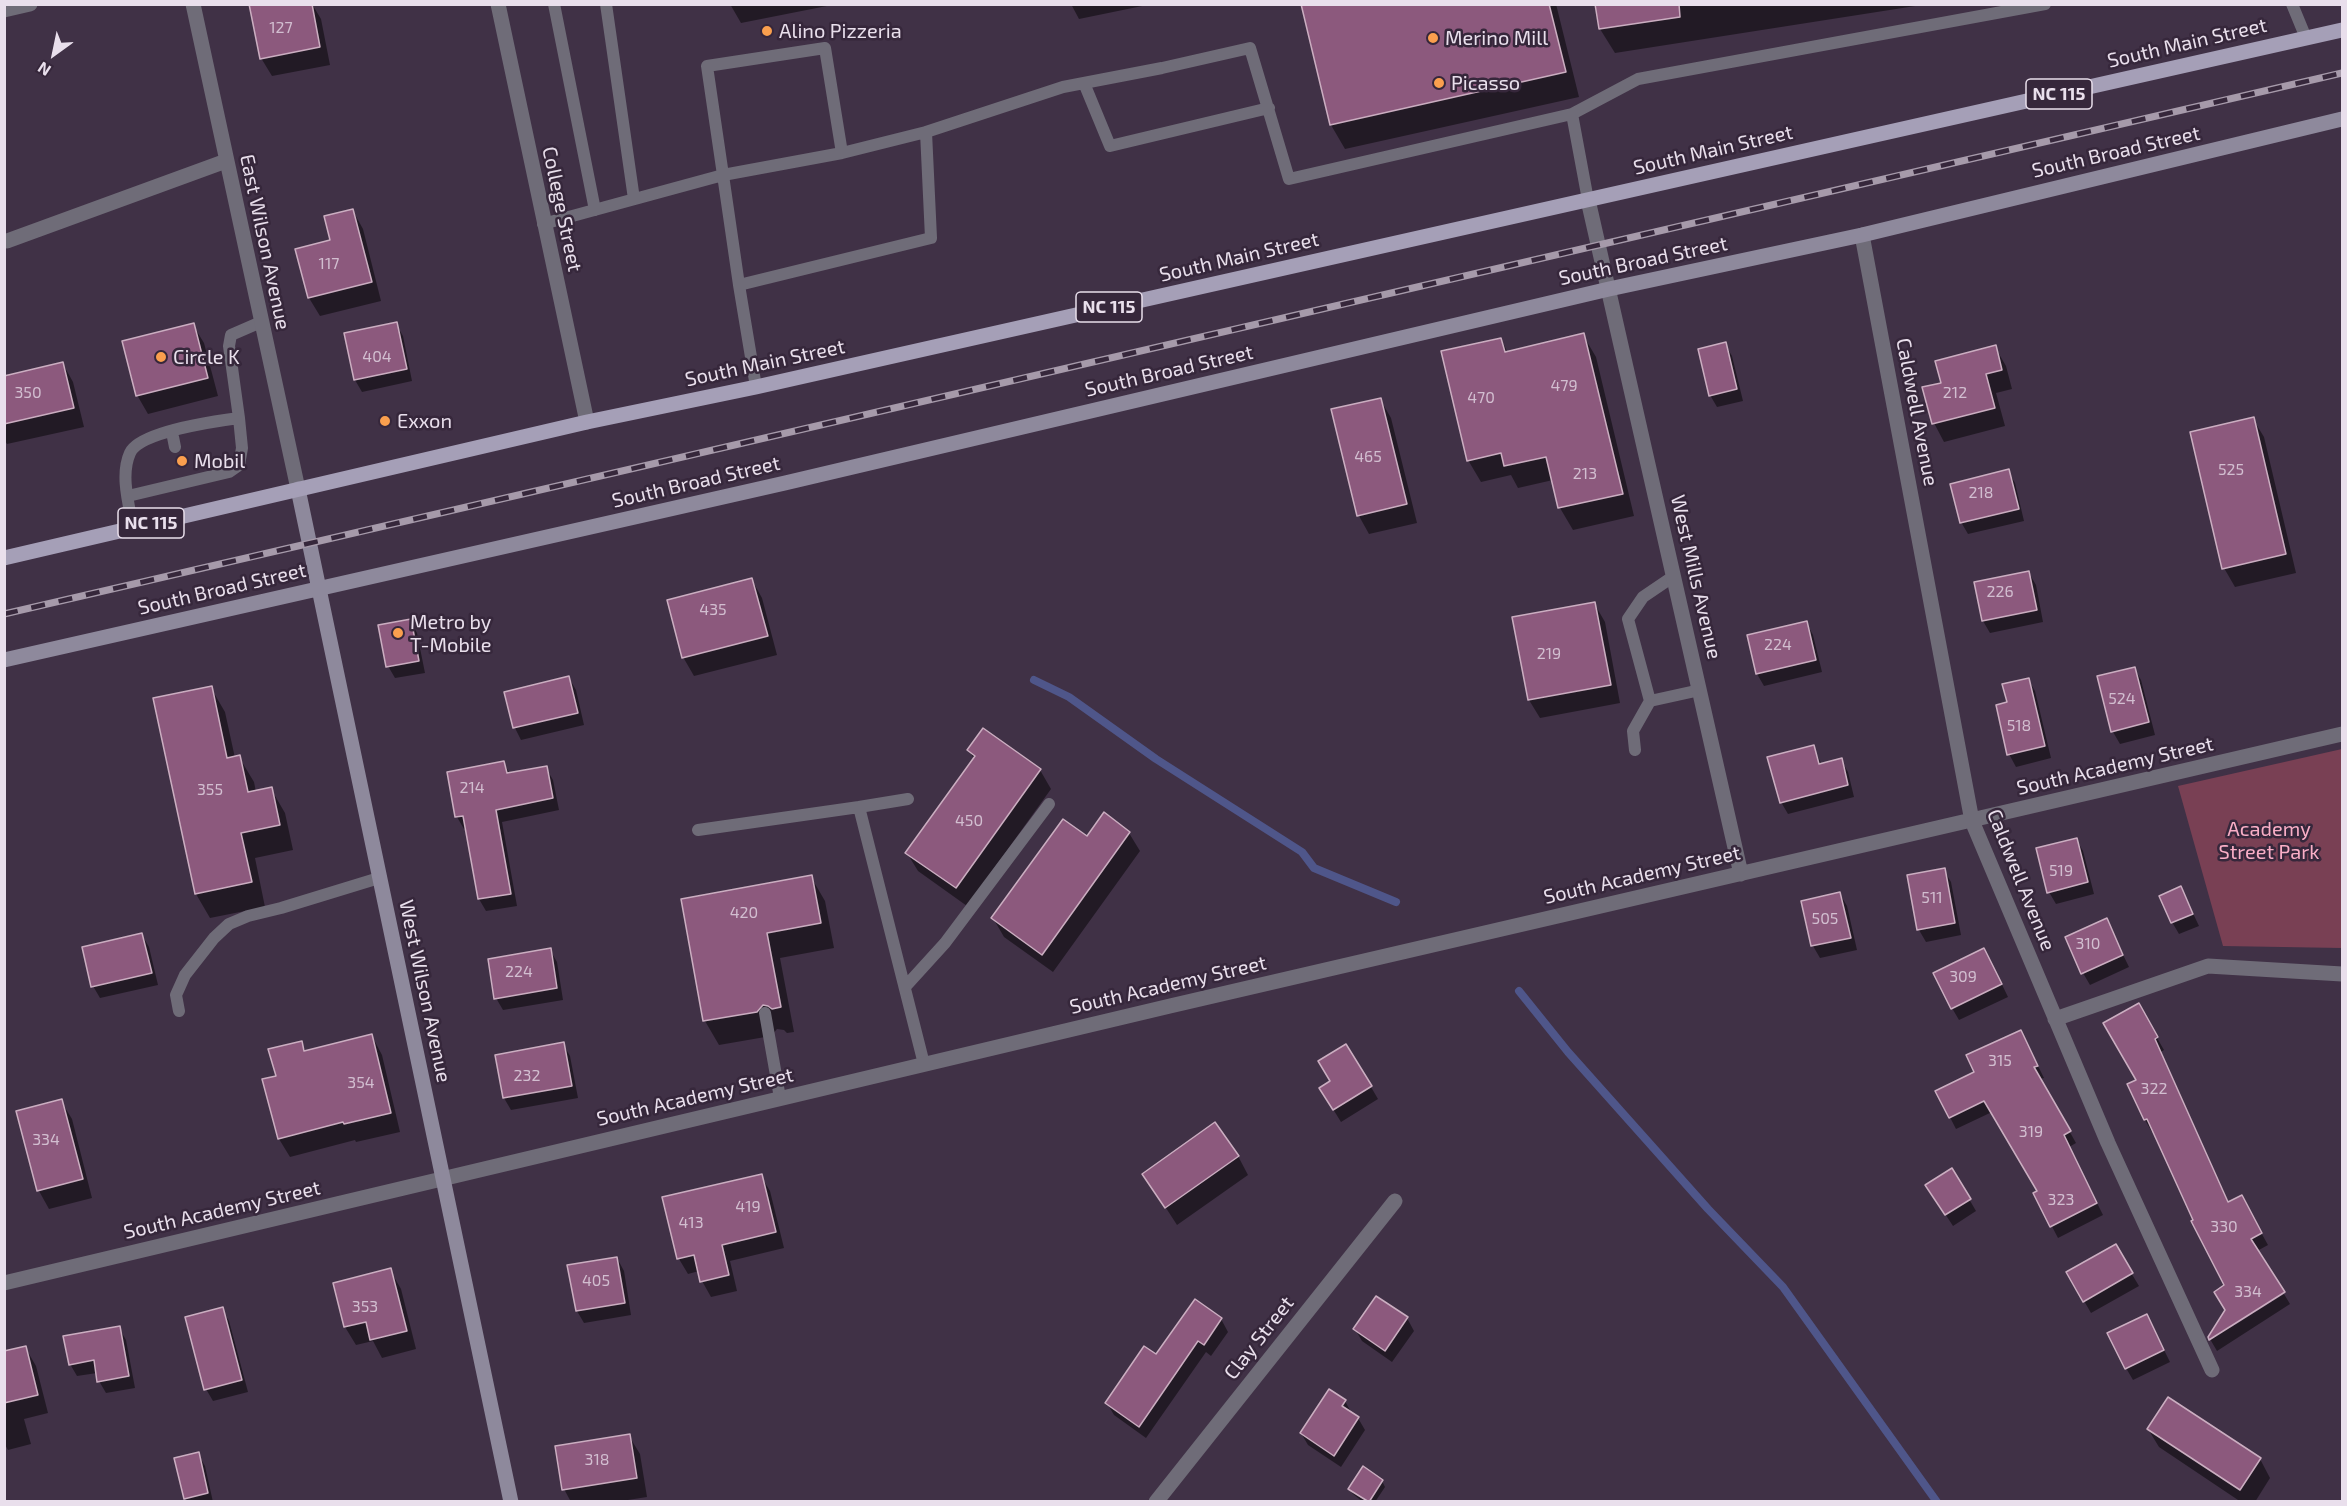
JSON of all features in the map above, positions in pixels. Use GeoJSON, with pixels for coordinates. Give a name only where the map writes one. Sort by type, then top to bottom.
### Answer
{"type":"FeatureCollection","features":[{"type":"Feature","properties":{"kind":"main road","name":"South Main Street"},"geometry":{"type":"LineString","coordinates":[[4,558],[587,422],[756,387],[2343,30]]}},
{"type":"Feature","properties":{"kind":"street"},"geometry":{"type":"LineString","coordinates":[[4,10],[30,4]]}},
{"type":"Feature","properties":{"kind":"street","name":"East Wilson Avenue"},"geometry":{"type":"LineString","coordinates":[[193,4],[298,489]]}},
{"type":"Feature","properties":{"kind":"street","name":"College Street"},"geometry":{"type":"LineString","coordinates":[[498,4],[543,224],[587,422]]}},
{"type":"Feature","properties":{"kind":"street","name":"South Broad Street"},"geometry":{"type":"LineString","coordinates":[[4,660],[785,483],[1609,289],[1862,235],[2343,119]]}},
{"type":"Feature","properties":{"kind":"street"},"geometry":{"type":"LineString","coordinates":[[7,241],[226,161]]}},
{"type":"Feature","properties":{"kind":"street","name":"West Mills Avenue"},"geometry":{"type":"LineString","coordinates":[[1588,200],[1741,874]]}},
{"type":"Feature","properties":{"kind":"street","name":"Caldwell Avenue"},"geometry":{"type":"LineString","coordinates":[[1862,235],[1971,821],[2108,1143],[2212,1370]]}},
{"type":"Feature","properties":{"kind":"street","name":"West Wilson Avenue"},"geometry":{"type":"LineString","coordinates":[[298,489],[512,1502]]}},
{"type":"Feature","properties":{"kind":"street","name":"South Academy Street"},"geometry":{"type":"LineString","coordinates":[[4,1283],[924,1064],[2343,734]]}},
{"type":"Feature","properties":{"kind":"street"},"geometry":{"type":"LineString","coordinates":[[2055,1019],[2208,966],[2343,974]]}},
{"type":"Feature","properties":{"kind":"street","name":"Clay Street"},"geometry":{"type":"LineString","coordinates":[[1156,1502],[1395,1201]]}},
{"type":"Feature","properties":{"kind":"lane"},"geometry":{"type":"LineString","coordinates":[[554,4],[595,210]]}},
{"type":"Feature","properties":{"kind":"lane"},"geometry":{"type":"LineString","coordinates":[[606,4],[634,199]]}},
{"type":"Feature","properties":{"kind":"lane"},"geometry":{"type":"LineString","coordinates":[[543,224],[723,175],[842,153],[926,132],[1063,87],[1250,48],[1289,179],[1572,114],[1638,79],[2045,4]]}},
{"type":"Feature","properties":{"kind":"lane"},"geometry":{"type":"LineString","coordinates":[[2292,4],[2306,38]]}},
{"type":"Feature","properties":{"kind":"lane"},"geometry":{"type":"LineString","coordinates":[[756,387],[706,66],[825,48],[842,153]]}},
{"type":"Feature","properties":{"kind":"lane"},"geometry":{"type":"LineString","coordinates":[[1084,83],[1110,146],[1269,108]]}},
{"type":"Feature","properties":{"kind":"lane"},"geometry":{"type":"LineString","coordinates":[[1572,114],[1588,200]]}},
{"type":"Feature","properties":{"kind":"lane"},"geometry":{"type":"LineString","coordinates":[[739,285],[931,238],[926,132]]}},
{"type":"Feature","properties":{"kind":"lane"},"geometry":{"type":"LineString","coordinates":[[128,496],[181,480],[229,472],[239,465],[242,448],[229,346],[231,335],[261,322]]}},
{"type":"Feature","properties":{"kind":"lane"},"geometry":{"type":"LineString","coordinates":[[133,527],[126,470],[130,453],[138,443],[196,424],[239,418]]}},
{"type":"Feature","properties":{"kind":"lane"},"geometry":{"type":"LineString","coordinates":[[172,432],[175,447]]}},
{"type":"Feature","properties":{"kind":"lane"},"geometry":{"type":"LineString","coordinates":[[1635,750],[1632,731],[1650,701],[1628,619],[1643,597],[1674,576]]}},
{"type":"Feature","properties":{"kind":"lane"},"geometry":{"type":"LineString","coordinates":[[1650,701],[1700,690]]}},
{"type":"Feature","properties":{"kind":"lane"},"geometry":{"type":"LineString","coordinates":[[698,830],[908,799]]}},
{"type":"Feature","properties":{"kind":"lane"},"geometry":{"type":"LineString","coordinates":[[905,987],[945,943],[1049,804]]}},
{"type":"Feature","properties":{"kind":"lane"},"geometry":{"type":"LineString","coordinates":[[859,807],[924,1064]]}},
{"type":"Feature","properties":{"kind":"lane"},"geometry":{"type":"LineString","coordinates":[[179,1011],[176,995],[185,975],[214,938],[229,924],[248,916],[379,878]]}},
{"type":"Feature","properties":{"kind":"lane"},"geometry":{"type":"LineString","coordinates":[[765,1013],[780,1098]]}},
{"type":"Feature","properties":{"kind":"green space","name":"Academy Street Park"},"geometry":{"type":"Polygon","coordinates":[[[2342,749],[2342,948],[2223,946],[2178,786],[2342,749]]]}},
{"type":"Feature","properties":{"kind":"building"},"geometry":{"type":"Polygon","coordinates":[[[249,4],[312,4],[320,47],[260,59],[249,4]]]}},
{"type":"Feature","properties":{"kind":"building","name":"Merino Mill"},"geometry":{"type":"Polygon","coordinates":[[[1301,4],[1549,4],[1566,72],[1330,125],[1301,4]]]}},
{"type":"Feature","properties":{"kind":"building"},"geometry":{"type":"Polygon","coordinates":[[[1595,4],[1679,4],[1680,17],[1599,29],[1595,4]]]}},
{"type":"Feature","properties":{"kind":"building"},"geometry":{"type":"Polygon","coordinates":[[[353,209],[372,282],[308,298],[295,249],[330,240],[324,216],[353,209]]]}},
{"type":"Feature","properties":{"kind":"building"},"geometry":{"type":"Polygon","coordinates":[[[397,322],[407,369],[354,380],[344,333],[397,322]]]}},
{"type":"Feature","properties":{"kind":"building"},"geometry":{"type":"Polygon","coordinates":[[[194,323],[208,378],[136,396],[122,341],[194,323]]]}},
{"type":"Feature","properties":{"kind":"building"},"geometry":{"type":"Polygon","coordinates":[[[1584,333],[1623,494],[1558,508],[1546,457],[1504,466],[1501,453],[1467,461],[1441,351],[1501,338],[1505,352],[1584,333]]]}},
{"type":"Feature","properties":{"kind":"building"},"geometry":{"type":"Polygon","coordinates":[[[1726,342],[1737,389],[1709,396],[1698,349],[1726,342]]]}},
{"type":"Feature","properties":{"kind":"building"},"geometry":{"type":"Polygon","coordinates":[[[1996,345],[2002,370],[1986,374],[1995,408],[1932,424],[1922,387],[1941,383],[1935,361],[1996,345]]]}},
{"type":"Feature","properties":{"kind":"building"},"geometry":{"type":"Polygon","coordinates":[[[63,362],[74,408],[4,424],[4,376],[63,362]]]}},
{"type":"Feature","properties":{"kind":"building"},"geometry":{"type":"Polygon","coordinates":[[[1381,398],[1407,504],[1357,516],[1331,409],[1381,398]]]}},
{"type":"Feature","properties":{"kind":"building"},"geometry":{"type":"Polygon","coordinates":[[[2254,417],[2286,554],[2222,569],[2190,432],[2254,417]]]}},
{"type":"Feature","properties":{"kind":"building"},"geometry":{"type":"Polygon","coordinates":[[[2009,469],[2019,509],[1960,523],[1950,484],[2009,469]]]}},
{"type":"Feature","properties":{"kind":"building"},"geometry":{"type":"Polygon","coordinates":[[[2029,571],[2037,610],[1982,621],[1974,582],[2029,571]]]}},
{"type":"Feature","properties":{"kind":"building"},"geometry":{"type":"Polygon","coordinates":[[[752,578],[768,636],[682,658],[667,600],[752,578]]]}},
{"type":"Feature","properties":{"kind":"building"},"geometry":{"type":"Polygon","coordinates":[[[1595,602],[1611,685],[1528,700],[1512,617],[1595,602]]]}},
{"type":"Feature","properties":{"kind":"building"},"geometry":{"type":"Polygon","coordinates":[[[411,619],[419,661],[386,667],[378,625],[411,619]]]}},
{"type":"Feature","properties":{"kind":"building"},"geometry":{"type":"Polygon","coordinates":[[[1807,621],[1816,660],[1756,674],[1747,635],[1807,621]]]}},
{"type":"Feature","properties":{"kind":"building"},"geometry":{"type":"Polygon","coordinates":[[[2135,667],[2149,722],[2111,732],[2097,676],[2135,667]]]}},
{"type":"Feature","properties":{"kind":"building"},"geometry":{"type":"Polygon","coordinates":[[[569,676],[578,713],[513,728],[504,692],[569,676]]]}},
{"type":"Feature","properties":{"kind":"building"},"geometry":{"type":"Polygon","coordinates":[[[2029,678],[2045,746],[2007,755],[1996,705],[2007,702],[2002,684],[2029,678]]]}},
{"type":"Feature","properties":{"kind":"building"},"geometry":{"type":"Polygon","coordinates":[[[212,686],[227,758],[240,755],[248,792],[272,787],[280,825],[241,833],[252,882],[195,894],[153,698],[212,686]]]}},
{"type":"Feature","properties":{"kind":"building"},"geometry":{"type":"Polygon","coordinates":[[[983,728],[1041,769],[956,888],[905,853],[975,756],[967,750],[983,728]]]}},
{"type":"Feature","properties":{"kind":"building"},"geometry":{"type":"Polygon","coordinates":[[[1814,745],[1819,764],[1842,758],[1848,785],[1780,803],[1767,757],[1814,745]]]}},
{"type":"Feature","properties":{"kind":"building"},"geometry":{"type":"Polygon","coordinates":[[[504,761],[507,773],[547,766],[553,798],[496,810],[511,894],[478,899],[463,816],[455,817],[447,772],[504,761]]]}},
{"type":"Feature","properties":{"kind":"building"},"geometry":{"type":"Polygon","coordinates":[[[1104,812],[1130,832],[1042,955],[991,918],[1063,819],[1087,836],[1104,812]]]}},
{"type":"Feature","properties":{"kind":"building"},"geometry":{"type":"Polygon","coordinates":[[[2077,838],[2088,882],[2047,893],[2036,848],[2077,838]]]}},
{"type":"Feature","properties":{"kind":"building"},"geometry":{"type":"Polygon","coordinates":[[[1945,868],[1955,923],[1917,930],[1907,875],[1945,868]]]}},
{"type":"Feature","properties":{"kind":"building"},"geometry":{"type":"Polygon","coordinates":[[[812,875],[821,923],[767,933],[781,1007],[772,1009],[763,1005],[757,1012],[703,1021],[681,899],[812,875]]]}},
{"type":"Feature","properties":{"kind":"building"},"geometry":{"type":"Polygon","coordinates":[[[2181,886],[2193,914],[2171,923],[2159,896],[2181,886]]]}},
{"type":"Feature","properties":{"kind":"building"},"geometry":{"type":"Polygon","coordinates":[[[1840,892],[1851,938],[1811,946],[1801,901],[1840,892]]]}},
{"type":"Feature","properties":{"kind":"building"},"geometry":{"type":"Polygon","coordinates":[[[2107,918],[2123,955],[2081,974],[2065,937],[2107,918]]]}},
{"type":"Feature","properties":{"kind":"building"},"geometry":{"type":"Polygon","coordinates":[[[142,933],[152,973],[91,987],[82,947],[142,933]]]}},
{"type":"Feature","properties":{"kind":"building"},"geometry":{"type":"Polygon","coordinates":[[[551,948],[557,988],[494,999],[488,959],[551,948]]]}},
{"type":"Feature","properties":{"kind":"building"},"geometry":{"type":"Polygon","coordinates":[[[1984,948],[2002,984],[1951,1009],[1933,973],[1984,948]]]}},
{"type":"Feature","properties":{"kind":"building"},"geometry":{"type":"Polygon","coordinates":[[[2139,1003],[2158,1037],[2155,1039],[2228,1202],[2242,1195],[2262,1233],[2251,1239],[2285,1292],[2209,1340],[2208,1337],[2225,1310],[2214,1292],[2224,1285],[2191,1221],[2193,1220],[2147,1119],[2144,1120],[2127,1084],[2136,1080],[2103,1023],[2139,1003]]]}},
{"type":"Feature","properties":{"kind":"building"},"geometry":{"type":"Polygon","coordinates":[[[2021,1030],[2038,1066],[2034,1067],[2071,1131],[2064,1135],[2097,1203],[2050,1227],[2033,1193],[2037,1191],[1984,1101],[1949,1118],[1935,1091],[1974,1072],[1966,1055],[2021,1030]]]}},
{"type":"Feature","properties":{"kind":"building"},"geometry":{"type":"Polygon","coordinates":[[[372,1034],[391,1113],[344,1124],[343,1122],[278,1139],[262,1079],[276,1076],[268,1049],[302,1041],[304,1051],[372,1034]]]}},
{"type":"Feature","properties":{"kind":"building"},"geometry":{"type":"Polygon","coordinates":[[[564,1042],[572,1086],[503,1098],[495,1055],[564,1042]]]}},
{"type":"Feature","properties":{"kind":"building"},"geometry":{"type":"Polygon","coordinates":[[[1346,1044],[1372,1086],[1333,1110],[1319,1088],[1330,1081],[1318,1061],[1346,1044]]]}},
{"type":"Feature","properties":{"kind":"building"},"geometry":{"type":"Polygon","coordinates":[[[62,1099],[83,1179],[37,1191],[16,1111],[62,1099]]]}},
{"type":"Feature","properties":{"kind":"building"},"geometry":{"type":"Polygon","coordinates":[[[1215,1122],[1239,1156],[1165,1208],[1142,1174],[1215,1122]]]}},
{"type":"Feature","properties":{"kind":"building"},"geometry":{"type":"Polygon","coordinates":[[[1952,1168],[1971,1199],[1945,1215],[1925,1185],[1952,1168]]]}},
{"type":"Feature","properties":{"kind":"building"},"geometry":{"type":"Polygon","coordinates":[[[762,1174],[776,1232],[722,1245],[729,1275],[700,1282],[694,1255],[677,1259],[662,1197],[762,1174]]]}},
{"type":"Feature","properties":{"kind":"building"},"geometry":{"type":"Polygon","coordinates":[[[2116,1244],[2133,1273],[2083,1302],[2066,1272],[2116,1244]]]}},
{"type":"Feature","properties":{"kind":"building"},"geometry":{"type":"Polygon","coordinates":[[[617,1257],[625,1303],[576,1311],[567,1265],[617,1257]]]}},
{"type":"Feature","properties":{"kind":"building"},"geometry":{"type":"Polygon","coordinates":[[[391,1268],[407,1331],[370,1340],[366,1322],[344,1327],[333,1283],[391,1268]]]}},
{"type":"Feature","properties":{"kind":"building"},"geometry":{"type":"Polygon","coordinates":[[[1376,1296],[1408,1317],[1385,1351],[1353,1329],[1376,1296]]]}},
{"type":"Feature","properties":{"kind":"building"},"geometry":{"type":"Polygon","coordinates":[[[1195,1299],[1222,1318],[1204,1345],[1198,1341],[1139,1427],[1105,1403],[1144,1346],[1156,1354],[1195,1299]]]}},
{"type":"Feature","properties":{"kind":"building"},"geometry":{"type":"Polygon","coordinates":[[[223,1307],[242,1380],[204,1390],[185,1317],[223,1307]]]}},
{"type":"Feature","properties":{"kind":"building"},"geometry":{"type":"Polygon","coordinates":[[[2147,1314],[2164,1350],[2125,1369],[2107,1333],[2147,1314]]]}},
{"type":"Feature","properties":{"kind":"building"},"geometry":{"type":"Polygon","coordinates":[[[120,1326],[129,1376],[97,1382],[94,1360],[69,1365],[63,1336],[120,1326]]]}},
{"type":"Feature","properties":{"kind":"building"},"geometry":{"type":"Polygon","coordinates":[[[26,1346],[38,1395],[4,1403],[4,1351],[26,1346]]]}},
{"type":"Feature","properties":{"kind":"building"},"geometry":{"type":"Polygon","coordinates":[[[1329,1389],[1346,1400],[1342,1406],[1359,1417],[1334,1456],[1300,1433],[1329,1389]]]}},
{"type":"Feature","properties":{"kind":"building"},"geometry":{"type":"Polygon","coordinates":[[[2168,1397],[2261,1458],[2240,1490],[2147,1429],[2168,1397]]]}},
{"type":"Feature","properties":{"kind":"building"},"geometry":{"type":"Polygon","coordinates":[[[630,1434],[637,1478],[562,1490],[555,1446],[630,1434]]]}},
{"type":"Feature","properties":{"kind":"building"},"geometry":{"type":"Polygon","coordinates":[[[199,1452],[208,1493],[184,1499],[174,1458],[199,1452]]]}},
{"type":"Feature","properties":{"kind":"building"},"geometry":{"type":"Polygon","coordinates":[[[1363,1466],[1383,1480],[1369,1502],[1348,1489],[1363,1466]]]}},
{"type":"Feature","properties":{"kind":"waterway"},"geometry":{"type":"LineString","coordinates":[[1034,680],[1069,697],[1156,759],[1302,852],[1314,868],[1396,902]]}},
{"type":"Feature","properties":{"kind":"waterway"},"geometry":{"type":"LineString","coordinates":[[1519,991],[1568,1052],[1708,1209],[1783,1287],[1937,1502]]}},
{"type":"Feature","properties":{"kind":"railway"},"geometry":{"type":"LineString","coordinates":[[4,614],[2342,73]]}},
{"type":"Feature","properties":{"kind":"place","name":"Alino Pizzeria"},"geometry":{"type":"Point","coordinates":[767,31]}},
{"type":"Feature","properties":{"kind":"place","name":"Merino Mill"},"geometry":{"type":"Point","coordinates":[1433,38]}},
{"type":"Feature","properties":{"kind":"place","name":"Picasso"},"geometry":{"type":"Point","coordinates":[1439,83]}},
{"type":"Feature","properties":{"kind":"place","name":"Circle K"},"geometry":{"type":"Point","coordinates":[161,357]}},
{"type":"Feature","properties":{"kind":"place","name":"Exxon"},"geometry":{"type":"Point","coordinates":[385,421]}},
{"type":"Feature","properties":{"kind":"place","name":"Mobil"},"geometry":{"type":"Point","coordinates":[182,461]}},
{"type":"Feature","properties":{"kind":"place","name":"Metro by T-Mobile"},"geometry":{"type":"Point","coordinates":[398,633]}}]}
